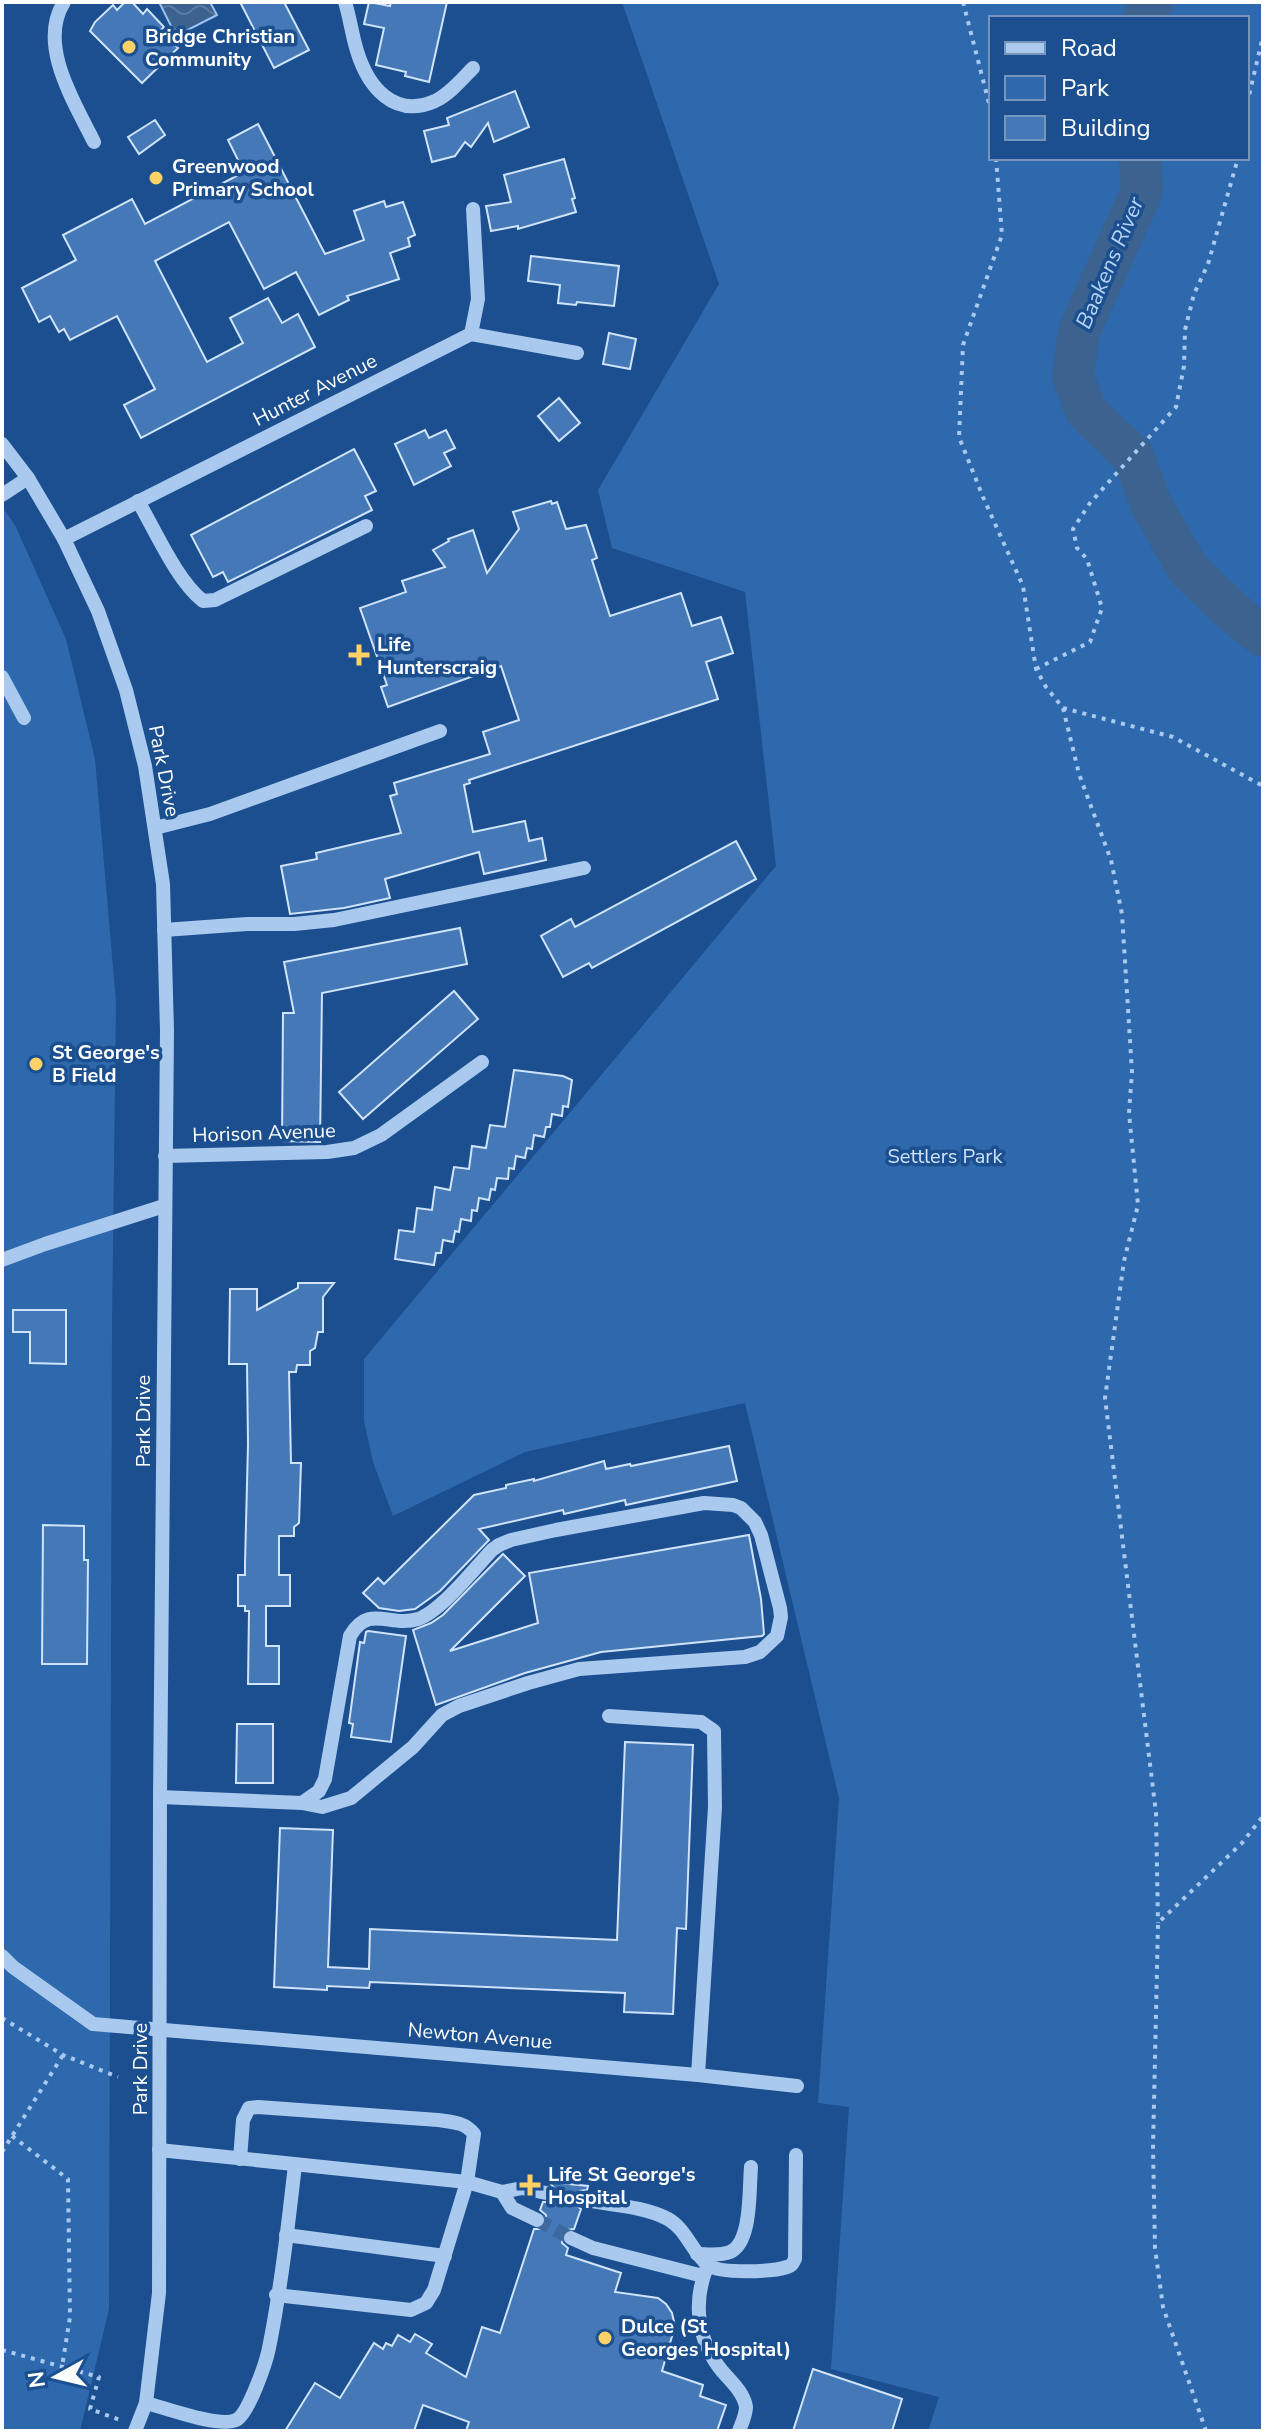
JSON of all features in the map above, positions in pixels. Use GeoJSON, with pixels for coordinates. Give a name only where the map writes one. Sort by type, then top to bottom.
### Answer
{"type":"FeatureCollection","features":[{"type":"Feature","properties":{"kind":"street"},"geometry":{"type":"LineString","coordinates":[[64,2],[57,22],[55,44],[58,61],[64,82],[94,142]]}},
{"type":"Feature","properties":{"kind":"street"},"geometry":{"type":"LineString","coordinates":[[345,2],[357,52],[366,73],[380,94],[396,104],[418,106],[436,101],[473,68]]}},
{"type":"Feature","properties":{"kind":"street"},"geometry":{"type":"LineString","coordinates":[[473,209],[478,299],[471,334],[577,353]]}},
{"type":"Feature","properties":{"kind":"street","name":"Hunter Avenue"},"geometry":{"type":"LineString","coordinates":[[64,539],[471,334]]}},
{"type":"Feature","properties":{"kind":"street","name":"Park Drive"},"geometry":{"type":"LineString","coordinates":[[2,444],[28,478],[64,539],[98,611],[126,690],[145,766],[163,884],[167,1031],[159,2293],[146,2403],[136,2428]]}},
{"type":"Feature","properties":{"kind":"street"},"geometry":{"type":"LineString","coordinates":[[2,495],[28,478]]}},
{"type":"Feature","properties":{"kind":"street"},"geometry":{"type":"LineString","coordinates":[[138,501],[179,573],[192,592],[203,601],[215,600],[366,526]]}},
{"type":"Feature","properties":{"kind":"street"},"geometry":{"type":"LineString","coordinates":[[2,677],[24,718]]}},
{"type":"Feature","properties":{"kind":"street"},"geometry":{"type":"LineString","coordinates":[[155,828],[210,814],[440,731]]}},
{"type":"Feature","properties":{"kind":"street"},"geometry":{"type":"LineString","coordinates":[[164,930],[334,920],[584,868]]}},
{"type":"Feature","properties":{"kind":"street","name":"Horison Avenue"},"geometry":{"type":"LineString","coordinates":[[165,1156],[327,1152],[354,1148],[381,1135],[482,1062]]}},
{"type":"Feature","properties":{"kind":"street"},"geometry":{"type":"LineString","coordinates":[[2,1260],[164,1206]]}},
{"type":"Feature","properties":{"kind":"street"},"geometry":{"type":"LineString","coordinates":[[160,1797],[302,1803],[322,1807],[351,1798],[413,1747],[449,1710],[579,1669],[745,1657],[760,1652],[777,1636],[781,1617],[771,1570],[755,1522],[741,1508],[733,1505],[704,1503],[511,1540],[492,1550],[426,1616],[402,1621],[365,1619],[357,1624],[350,1636],[325,1779],[319,1791],[302,1803]]}},
{"type":"Feature","properties":{"kind":"street"},"geometry":{"type":"LineString","coordinates":[[609,1716],[701,1722],[714,1731],[715,1807],[698,2075]]}},
{"type":"Feature","properties":{"kind":"street","name":"Newton Avenue"},"geometry":{"type":"LineString","coordinates":[[2,1956],[93,2024],[797,2086]]}},
{"type":"Feature","properties":{"kind":"street"},"geometry":{"type":"LineString","coordinates":[[240,2159],[243,2120],[249,2108],[438,2120],[461,2123],[474,2134],[467,2182],[434,2290],[426,2303],[411,2310],[276,2295]]}},
{"type":"Feature","properties":{"kind":"street"},"geometry":{"type":"LineString","coordinates":[[159,2150],[467,2182],[502,2192],[522,2188],[546,2193]]}},
{"type":"Feature","properties":{"kind":"street"},"geometry":{"type":"LineString","coordinates":[[571,2238],[593,2248],[703,2265],[716,2270],[768,2270],[792,2265],[796,2245],[796,2155]]}},
{"type":"Feature","properties":{"kind":"street"},"geometry":{"type":"LineString","coordinates":[[146,2403],[216,2422],[240,2419],[268,2352],[295,2165]]}},
{"type":"Feature","properties":{"kind":"street"},"geometry":{"type":"LineString","coordinates":[[703,2265],[733,2251],[743,2241],[751,2167]]}},
{"type":"Feature","properties":{"kind":"street"},"geometry":{"type":"LineString","coordinates":[[502,2192],[512,2208],[537,2220]]}},
{"type":"Feature","properties":{"kind":"street"},"geometry":{"type":"LineString","coordinates":[[584,2200],[655,2213],[681,2230],[703,2265],[699,2323],[710,2353],[745,2404],[739,2431]]}},
{"type":"Feature","properties":{"kind":"street"},"geometry":{"type":"LineString","coordinates":[[286,2235],[445,2256]]}},
{"type":"Feature","properties":{"kind":"path"},"geometry":{"type":"LineString","coordinates":[[963,2],[989,103]]}},
{"type":"Feature","properties":{"kind":"path"},"geometry":{"type":"LineString","coordinates":[[1249,96],[1263,36]]}},
{"type":"Feature","properties":{"kind":"path"},"geometry":{"type":"LineString","coordinates":[[996,160],[1002,235],[963,345],[959,437],[1023,586],[1036,669],[1063,708],[1079,774],[1111,860],[1122,914],[1132,1072],[1129,1113],[1138,1205],[1124,1261],[1105,1398],[1156,1813],[1155,2248],[1163,2307],[1206,2431]]}},
{"type":"Feature","properties":{"kind":"path"},"geometry":{"type":"LineString","coordinates":[[1036,669],[1090,642],[1102,608],[1087,559],[1077,548],[1073,529],[1090,503],[1176,407],[1184,366],[1185,330],[1194,294],[1208,264],[1237,160]]}},
{"type":"Feature","properties":{"kind":"path"},"geometry":{"type":"LineString","coordinates":[[1063,708],[1173,737],[1263,786]]}},
{"type":"Feature","properties":{"kind":"path"},"geometry":{"type":"LineString","coordinates":[[1158,1923],[1242,1843],[1263,1816]]}},
{"type":"Feature","properties":{"kind":"path"},"geometry":{"type":"LineString","coordinates":[[2,2018],[63,2055],[118,2077]]}},
{"type":"Feature","properties":{"kind":"path"},"geometry":{"type":"LineString","coordinates":[[2,2152],[63,2055]]}},
{"type":"Feature","properties":{"kind":"path"},"geometry":{"type":"LineString","coordinates":[[12,2136],[68,2179],[70,2317],[62,2367]]}},
{"type":"Feature","properties":{"kind":"path"},"geometry":{"type":"LineString","coordinates":[[2,2350],[99,2377],[90,2409],[136,2428]]}},
{"type":"Feature","properties":{"kind":"green space","name":"Settlers Park"},"geometry":{"type":"Polygon","coordinates":[[[622,2],[1263,2],[1263,2431],[928,2431],[939,2397],[831,2369],[849,2107],[818,2103],[839,1798],[745,1403],[525,1452],[393,1516],[373,1462],[364,1421],[364,1359],[776,866],[745,592],[612,548],[598,490],[719,284],[622,2]]]}},
{"type":"Feature","properties":{"kind":"green space"},"geometry":{"type":"Polygon","coordinates":[[[2,507],[15,525],[66,639],[95,759],[116,1002],[109,2309],[80,2431],[2,2431],[2,507]]]}},
{"type":"Feature","properties":{"kind":"water"},"geometry":{"type":"Polygon","coordinates":[[[159,2],[210,2],[217,15],[176,36],[159,2]]]}},
{"type":"Feature","properties":{"kind":"building"},"geometry":{"type":"Polygon","coordinates":[[[125,2],[132,2],[143,14],[147,9],[164,27],[160,31],[178,48],[142,83],[90,31],[113,5],[117,10],[125,2]]]}},
{"type":"Feature","properties":{"kind":"building"},"geometry":{"type":"Polygon","coordinates":[[[240,2],[284,2],[309,50],[274,68],[240,2]]]}},
{"type":"Feature","properties":{"kind":"building"},"geometry":{"type":"Polygon","coordinates":[[[369,2],[390,6],[391,2],[447,2],[429,82],[405,76],[406,72],[376,65],[384,28],[364,24],[369,2]]]}},
{"type":"Feature","properties":{"kind":"building"},"geometry":{"type":"Polygon","coordinates":[[[515,91],[529,127],[494,142],[488,123],[471,147],[465,142],[455,156],[432,162],[424,131],[449,125],[447,118],[515,91]]]}},
{"type":"Feature","properties":{"kind":"building"},"geometry":{"type":"Polygon","coordinates":[[[155,120],[165,135],[139,154],[128,137],[155,120]]]}},
{"type":"Feature","properties":{"kind":"building"},"geometry":{"type":"Polygon","coordinates":[[[258,124],[325,254],[364,240],[354,211],[384,201],[386,207],[403,202],[415,235],[408,238],[410,246],[390,253],[399,279],[347,296],[349,300],[319,315],[296,272],[264,289],[229,222],[155,261],[207,362],[243,343],[230,318],[268,298],[282,323],[298,314],[315,347],[141,438],[124,405],[155,389],[117,316],[70,340],[64,329],[59,332],[50,316],[39,322],[22,288],[76,260],[63,235],[132,199],[145,224],[244,172],[228,140],[258,124]]]}},
{"type":"Feature","properties":{"kind":"building"},"geometry":{"type":"Polygon","coordinates":[[[564,159],[576,212],[518,229],[518,226],[491,231],[486,206],[511,202],[504,175],[564,159]]]}},
{"type":"Feature","properties":{"kind":"building"},"geometry":{"type":"Polygon","coordinates":[[[531,256],[619,266],[614,306],[558,303],[560,285],[528,281],[531,256]]]}},
{"type":"Feature","properties":{"kind":"building"},"geometry":{"type":"Polygon","coordinates":[[[609,333],[636,339],[630,369],[603,364],[609,333]]]}},
{"type":"Feature","properties":{"kind":"building"},"geometry":{"type":"Polygon","coordinates":[[[559,398],[580,423],[559,441],[538,416],[559,398]]]}},
{"type":"Feature","properties":{"kind":"building"},"geometry":{"type":"Polygon","coordinates":[[[425,430],[429,438],[446,430],[455,448],[444,453],[451,466],[414,485],[395,444],[425,430]]]}},
{"type":"Feature","properties":{"kind":"building"},"geometry":{"type":"Polygon","coordinates":[[[354,449],[376,491],[365,496],[372,510],[228,582],[223,572],[213,577],[191,535],[354,449]]]}},
{"type":"Feature","properties":{"kind":"building"},"geometry":{"type":"Polygon","coordinates":[[[551,501],[552,504],[557,502],[566,529],[586,525],[597,558],[592,560],[610,616],[681,593],[692,626],[721,617],[733,653],[706,662],[718,699],[469,780],[470,783],[464,785],[473,832],[525,821],[529,841],[542,838],[546,860],[484,874],[479,852],[385,879],[390,898],[344,908],[290,914],[281,866],[317,859],[316,853],[401,833],[390,796],[397,794],[394,783],[490,754],[483,732],[519,720],[501,666],[388,707],[381,687],[387,685],[360,608],[406,592],[402,581],[445,567],[433,550],[448,539],[473,530],[487,573],[519,529],[513,512],[551,501]]]}},
{"type":"Feature","properties":{"kind":"building"},"geometry":{"type":"Polygon","coordinates":[[[736,841],[756,879],[592,968],[589,963],[563,977],[541,936],[571,919],[575,927],[736,841]]]}},
{"type":"Feature","properties":{"kind":"building"},"geometry":{"type":"Polygon","coordinates":[[[460,928],[467,964],[322,993],[320,1142],[282,1141],[283,1013],[294,1013],[284,962],[460,928]]]}},
{"type":"Feature","properties":{"kind":"building"},"geometry":{"type":"Polygon","coordinates":[[[454,991],[478,1019],[363,1119],[339,1092],[454,991]]]}},
{"type":"Feature","properties":{"kind":"building"},"geometry":{"type":"Polygon","coordinates":[[[514,1070],[563,1076],[572,1080],[568,1107],[563,1106],[562,1116],[552,1114],[544,1137],[534,1135],[532,1149],[527,1148],[525,1158],[516,1156],[514,1169],[509,1168],[508,1179],[497,1178],[489,1200],[479,1198],[477,1211],[472,1210],[471,1221],[461,1219],[453,1242],[443,1240],[441,1253],[436,1253],[434,1265],[395,1259],[399,1230],[414,1232],[417,1208],[432,1210],[435,1187],[450,1190],[454,1167],[469,1169],[472,1146],[486,1148],[490,1125],[505,1127],[514,1070]]]}},
{"type":"Feature","properties":{"kind":"building"},"geometry":{"type":"Polygon","coordinates":[[[298,1283],[334,1283],[323,1297],[323,1332],[318,1332],[315,1348],[310,1351],[310,1365],[297,1365],[296,1372],[289,1372],[291,1463],[301,1463],[299,1523],[294,1527],[294,1536],[279,1536],[279,1575],[290,1575],[290,1606],[266,1606],[266,1646],[279,1646],[279,1684],[248,1684],[249,1611],[245,1611],[245,1606],[238,1606],[238,1575],[245,1575],[247,1364],[229,1364],[230,1289],[257,1289],[257,1310],[298,1288],[298,1283]]]}},
{"type":"Feature","properties":{"kind":"building"},"geometry":{"type":"Polygon","coordinates":[[[13,1310],[66,1310],[66,1364],[30,1363],[30,1332],[13,1332],[13,1310]]]}},
{"type":"Feature","properties":{"kind":"building"},"geometry":{"type":"Polygon","coordinates":[[[729,1446],[737,1481],[626,1505],[625,1500],[564,1514],[563,1510],[479,1529],[489,1540],[440,1591],[415,1609],[399,1611],[379,1608],[363,1593],[378,1578],[384,1584],[474,1495],[604,1461],[606,1469],[631,1466],[729,1446]]]}},
{"type":"Feature","properties":{"kind":"building"},"geometry":{"type":"Polygon","coordinates":[[[43,1525],[84,1526],[84,1560],[88,1560],[87,1664],[42,1664],[43,1525]]]}},
{"type":"Feature","properties":{"kind":"building"},"geometry":{"type":"Polygon","coordinates":[[[749,1535],[761,1599],[762,1636],[601,1652],[525,1673],[436,1705],[413,1630],[443,1615],[503,1554],[525,1576],[450,1651],[538,1623],[529,1573],[749,1535]]]}},
{"type":"Feature","properties":{"kind":"building"},"geometry":{"type":"Polygon","coordinates":[[[368,1631],[406,1636],[391,1742],[351,1737],[353,1724],[349,1723],[360,1642],[364,1643],[368,1631]]]}},
{"type":"Feature","properties":{"kind":"building"},"geometry":{"type":"Polygon","coordinates":[[[237,1724],[273,1724],[273,1783],[236,1783],[237,1724]]]}},
{"type":"Feature","properties":{"kind":"building"},"geometry":{"type":"Polygon","coordinates":[[[625,1742],[693,1745],[686,1929],[677,1928],[673,2014],[624,2012],[625,1993],[370,1982],[369,1988],[327,1986],[327,1990],[274,1987],[280,1828],[333,1830],[328,1967],[369,1969],[370,1929],[617,1940],[625,1742]]]}},
{"type":"Feature","properties":{"kind":"building"},"geometry":{"type":"Polygon","coordinates":[[[549,2182],[588,2186],[574,2198],[581,2209],[574,2229],[566,2230],[562,2235],[562,2243],[568,2248],[566,2255],[621,2273],[615,2292],[658,2298],[666,2304],[675,2326],[662,2371],[703,2385],[700,2396],[726,2405],[717,2431],[466,2431],[469,2422],[423,2405],[414,2431],[285,2431],[315,2383],[340,2398],[374,2343],[383,2349],[386,2343],[392,2346],[398,2335],[410,2342],[415,2334],[432,2344],[426,2353],[466,2377],[482,2327],[500,2333],[534,2229],[542,2229],[546,2224],[546,2215],[540,2210],[543,2202],[550,2202],[556,2196],[549,2182]]]}},
{"type":"Feature","properties":{"kind":"building"},"geometry":{"type":"Polygon","coordinates":[[[813,2369],[902,2399],[892,2431],[793,2431],[813,2369]]]}},
{"type":"Feature","properties":{"kind":"waterway","name":"Baakens River"},"geometry":{"type":"LineString","coordinates":[[1145,16],[1153,2]]}},
{"type":"Feature","properties":{"kind":"waterway","name":"Baakens River"},"geometry":{"type":"LineString","coordinates":[[1140,160],[1142,191],[1079,331],[1073,377],[1086,411],[1133,456],[1151,504],[1188,569],[1263,636]]}},
{"type":"Feature","properties":{"kind":"tunnel"},"geometry":{"type":"LineString","coordinates":[[546,2193],[584,2200]]}},
{"type":"Feature","properties":{"kind":"tunnel"},"geometry":{"type":"LineString","coordinates":[[537,2220],[571,2238]]}},
{"type":"Feature","properties":{"kind":"place","name":"Bridge Christian Community"},"geometry":{"type":"Point","coordinates":[129,47]}},
{"type":"Feature","properties":{"kind":"place","name":"Greenwood Primary School"},"geometry":{"type":"Point","coordinates":[156,178]}},
{"type":"Feature","properties":{"kind":"place","name":"Life Hunterscraig"},"geometry":{"type":"Point","coordinates":[359,655]}},
{"type":"Feature","properties":{"kind":"place","name":"St George's B Field"},"geometry":{"type":"Point","coordinates":[36,1064]}},
{"type":"Feature","properties":{"kind":"place","name":"Life St George's Hospital"},"geometry":{"type":"Point","coordinates":[530,2185]}},
{"type":"Feature","properties":{"kind":"place","name":"Dulce (St Georges Hospital)"},"geometry":{"type":"Point","coordinates":[605,2338]}}]}
